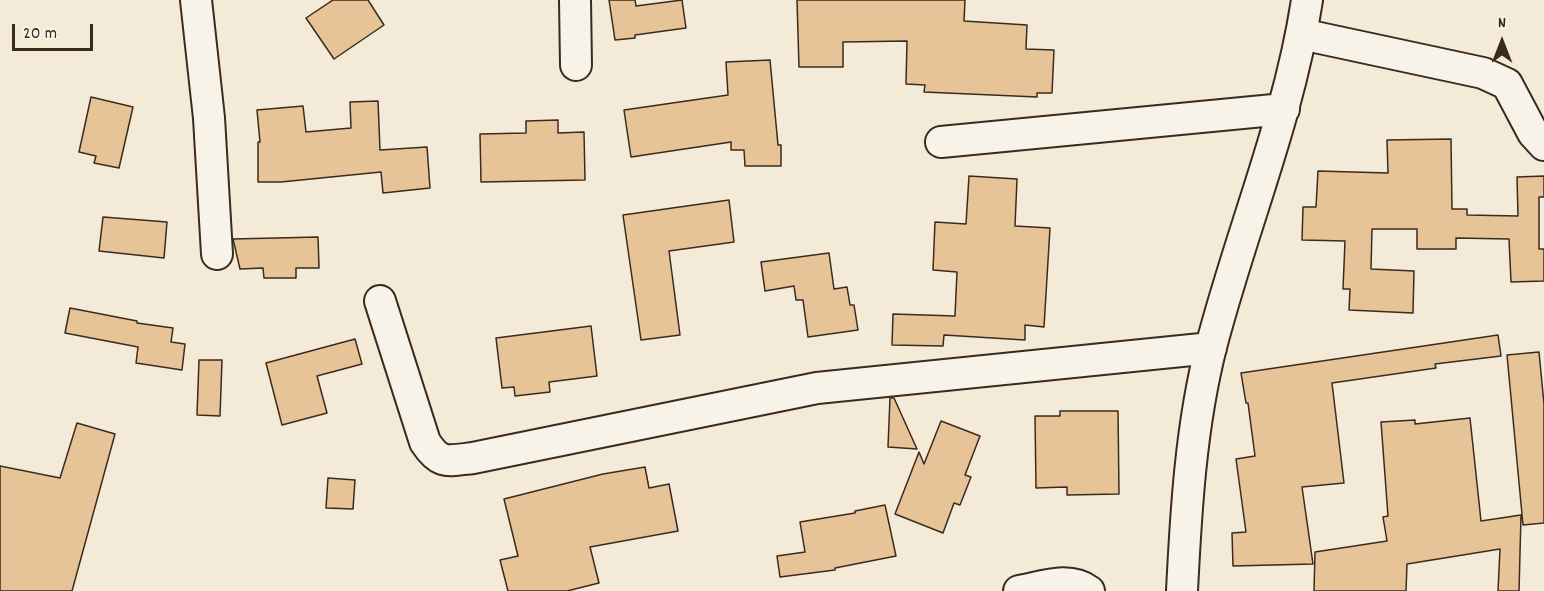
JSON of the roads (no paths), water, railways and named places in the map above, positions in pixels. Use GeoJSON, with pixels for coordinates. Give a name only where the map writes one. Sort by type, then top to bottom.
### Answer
{"type":"FeatureCollection","features":[{"type":"Feature","properties":{"kind":"street"},"geometry":{"type":"LineString","coordinates":[[196,0],[208,118],[217,254]]}},
{"type":"Feature","properties":{"kind":"street"},"geometry":{"type":"LineString","coordinates":[[575,0],[576,65]]}},
{"type":"Feature","properties":{"kind":"street"},"geometry":{"type":"LineString","coordinates":[[1182,591],[1187,497],[1211,348],[1284,109],[1301,34],[1306,0]]}},
{"type":"Feature","properties":{"kind":"street"},"geometry":{"type":"LineString","coordinates":[[1301,34],[1483,73],[1497,78],[1507,84],[1533,133],[1544,146]]}},
{"type":"Feature","properties":{"kind":"street"},"geometry":{"type":"LineString","coordinates":[[941,142],[1284,109]]}},
{"type":"Feature","properties":{"kind":"street"},"geometry":{"type":"LineString","coordinates":[[380,301],[425,442],[433,454],[441,460],[473,458],[817,388],[1211,348]]}},
{"type":"Feature","properties":{"kind":"street"},"geometry":{"type":"LineString","coordinates":[[1019,591],[1063,583],[1080,584],[1089,591]]}}]}
